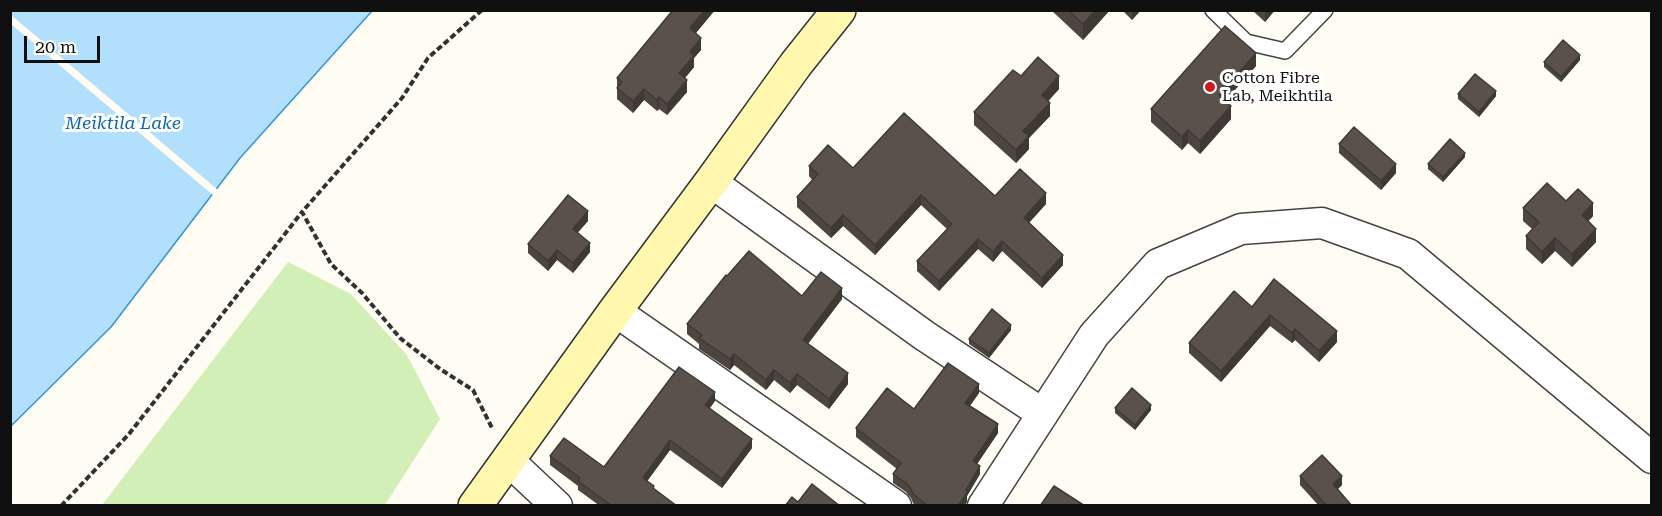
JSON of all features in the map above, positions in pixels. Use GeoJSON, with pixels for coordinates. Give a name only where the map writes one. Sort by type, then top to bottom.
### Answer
{"type":"FeatureCollection","features":[{"type":"Feature","properties":{"kind":"street"},"geometry":{"type":"LineString","coordinates":[[475,506],[796,64],[839,10]]}},
{"type":"Feature","properties":{"kind":"street"},"geometry":{"type":"LineString","coordinates":[[711,182],[925,336],[1043,414]]}},
{"type":"Feature","properties":{"kind":"street"},"geometry":{"type":"LineString","coordinates":[[983,506],[1094,335],[1158,264],[1240,229],[1322,223],[1408,254],[1652,458]]}},
{"type":"Feature","properties":{"kind":"street"},"geometry":{"type":"LineString","coordinates":[[615,311],[896,506]]}},
{"type":"Feature","properties":{"kind":"street"},"geometry":{"type":"LineString","coordinates":[[508,460],[557,506]]}},
{"type":"Feature","properties":{"kind":"lane"},"geometry":{"type":"LineString","coordinates":[[1213,10],[1246,42],[1285,51],[1325,10]]}},
{"type":"Feature","properties":{"kind":"path"},"geometry":{"type":"LineString","coordinates":[[61,506],[129,434],[303,212],[402,98],[428,58],[482,10]]}},
{"type":"Feature","properties":{"kind":"path"},"geometry":{"type":"LineString","coordinates":[[303,212],[331,264],[362,294],[400,338],[440,369],[473,390],[508,460]]}},
{"type":"Feature","properties":{"kind":"green space"},"geometry":{"type":"Polygon","coordinates":[[[288,262],[351,294],[407,355],[440,419],[385,505],[102,505],[288,262]]]}},
{"type":"Feature","properties":{"kind":"water","name":"Meiktila Lake"},"geometry":{"type":"Polygon","coordinates":[[[11,11],[372,11],[240,158],[111,327],[11,426],[11,11]]]}},
{"type":"Feature","properties":{"kind":"pier"},"geometry":{"type":"Polygon","coordinates":[[[11,15],[218,190],[214,196],[11,24],[11,15]]]}},
{"type":"Feature","properties":{"kind":"building"},"geometry":{"type":"Polygon","coordinates":[[[673,10],[705,10],[690,28],[701,38],[690,52],[694,56],[679,73],[687,80],[667,104],[659,97],[657,100],[644,89],[633,101],[617,88],[622,82],[617,78],[673,10]]]}},
{"type":"Feature","properties":{"kind":"building"},"geometry":{"type":"Polygon","coordinates":[[[1068,10],[1096,10],[1083,24],[1068,10]]]}},
{"type":"Feature","properties":{"kind":"building","name":"Cotton Fibre Lab, Meikhtila"},"geometry":{"type":"Polygon","coordinates":[[[1225,26],[1256,53],[1219,95],[1231,106],[1200,141],[1188,130],[1182,137],[1151,109],[1225,26]]]}},
{"type":"Feature","properties":{"kind":"building"},"geometry":{"type":"Polygon","coordinates":[[[1563,40],[1580,55],[1561,77],[1544,62],[1563,40]]]}},
{"type":"Feature","properties":{"kind":"building"},"geometry":{"type":"Polygon","coordinates":[[[1038,57],[1059,76],[1042,95],[1050,103],[1023,131],[1029,136],[1016,150],[974,112],[1013,70],[1021,76],[1038,57]]]}},
{"type":"Feature","properties":{"kind":"building"},"geometry":{"type":"Polygon","coordinates":[[[1475,74],[1496,91],[1479,112],[1458,94],[1475,74]]]}},
{"type":"Feature","properties":{"kind":"building"},"geometry":{"type":"Polygon","coordinates":[[[904,113],[995,196],[1020,169],[1046,193],[1024,218],[1063,255],[1042,278],[1002,241],[993,252],[978,239],[939,281],[917,261],[952,224],[921,195],[875,245],[843,215],[831,228],[797,197],[818,174],[809,166],[828,145],[853,168],[904,113]]]}},
{"type":"Feature","properties":{"kind":"building"},"geometry":{"type":"Polygon","coordinates":[[[1354,127],[1396,164],[1381,181],[1339,144],[1354,127]]]}},
{"type":"Feature","properties":{"kind":"building"},"geometry":{"type":"Polygon","coordinates":[[[1450,139],[1465,153],[1443,177],[1428,164],[1450,139]]]}},
{"type":"Feature","properties":{"kind":"building"},"geometry":{"type":"Polygon","coordinates":[[[1547,183],[1566,201],[1578,189],[1593,203],[1582,215],[1596,229],[1572,254],[1555,238],[1542,252],[1526,236],[1539,222],[1523,208],[1547,183]]]}},
{"type":"Feature","properties":{"kind":"building"},"geometry":{"type":"Polygon","coordinates":[[[568,195],[588,211],[573,229],[590,243],[573,263],[557,250],[548,261],[528,244],[568,195]]]}},
{"type":"Feature","properties":{"kind":"building"},"geometry":{"type":"Polygon","coordinates":[[[749,251],[802,296],[821,272],[842,288],[803,340],[848,373],[829,399],[797,374],[790,383],[774,370],[766,380],[734,354],[730,359],[699,338],[702,335],[687,324],[726,275],[749,251]]]}},
{"type":"Feature","properties":{"kind":"building"},"geometry":{"type":"Polygon","coordinates":[[[1274,279],[1337,331],[1319,351],[1295,329],[1292,333],[1270,315],[1221,371],[1189,343],[1234,291],[1252,307],[1274,279]]]}},
{"type":"Feature","properties":{"kind":"building"},"geometry":{"type":"Polygon","coordinates":[[[992,309],[1011,325],[989,353],[969,339],[992,309]]]}},
{"type":"Feature","properties":{"kind":"building"},"geometry":{"type":"Polygon","coordinates":[[[948,363],[979,384],[965,403],[998,424],[973,461],[980,466],[958,506],[928,506],[913,494],[906,483],[893,474],[901,463],[856,428],[887,388],[914,409],[948,363]]]}},
{"type":"Feature","properties":{"kind":"building"},"geometry":{"type":"Polygon","coordinates":[[[679,367],[715,392],[705,405],[752,439],[722,479],[670,440],[643,478],[677,506],[612,506],[578,481],[580,478],[550,456],[564,438],[604,467],[679,367]]]}},
{"type":"Feature","properties":{"kind":"building"},"geometry":{"type":"Polygon","coordinates":[[[1132,388],[1151,405],[1135,425],[1115,408],[1132,388]]]}},
{"type":"Feature","properties":{"kind":"building"},"geometry":{"type":"Polygon","coordinates":[[[1322,455],[1342,476],[1333,484],[1352,506],[1327,506],[1300,476],[1322,455]]]}},
{"type":"Feature","properties":{"kind":"building"},"geometry":{"type":"Polygon","coordinates":[[[812,484],[840,506],[785,506],[792,497],[798,502],[812,484]]]}},
{"type":"Feature","properties":{"kind":"building"},"geometry":{"type":"Polygon","coordinates":[[[1054,486],[1085,506],[1040,506],[1054,486]]]}},
{"type":"Feature","properties":{"kind":"place","name":"Cotton Fibre Lab, Meikhtila"},"geometry":{"type":"Point","coordinates":[1210,87]}}]}
